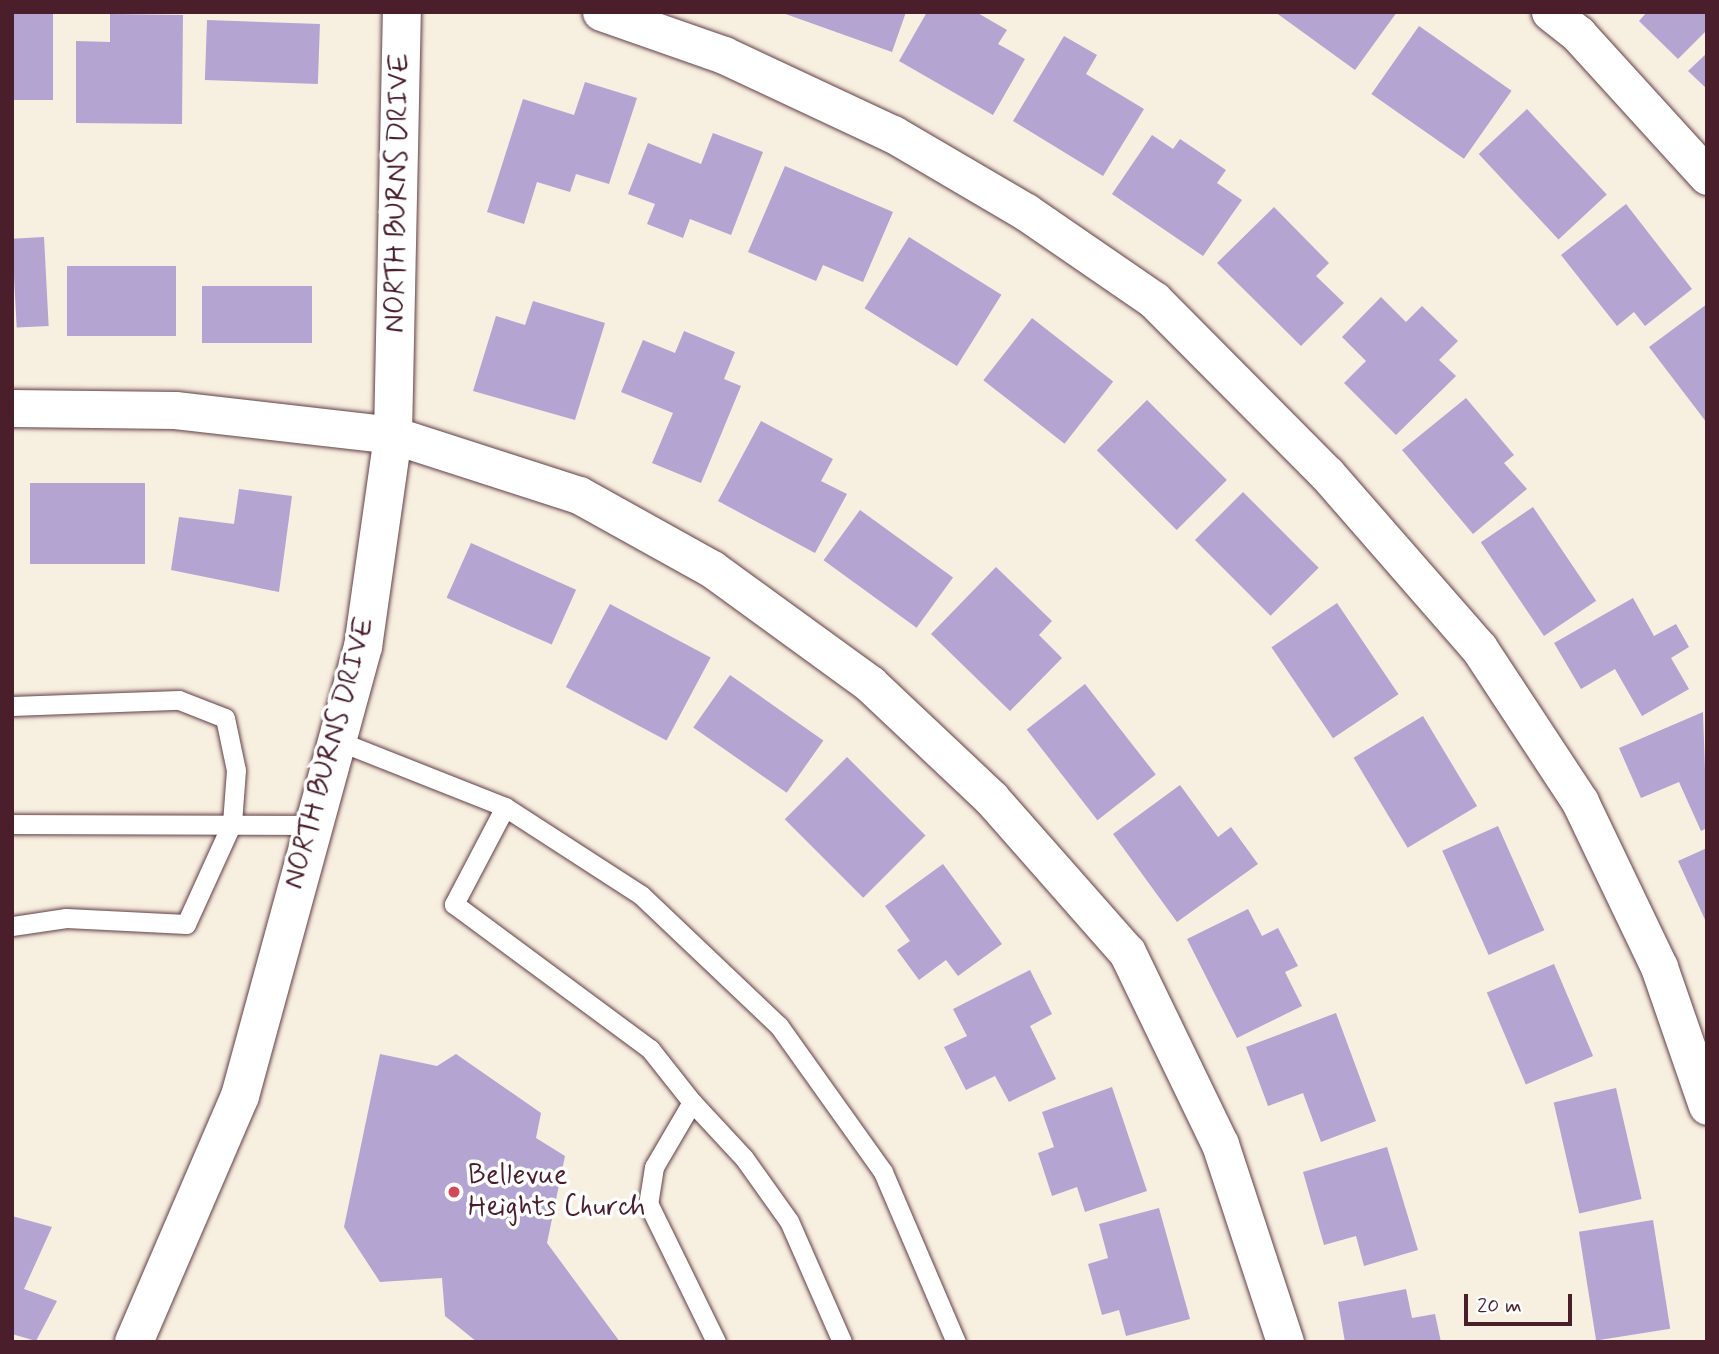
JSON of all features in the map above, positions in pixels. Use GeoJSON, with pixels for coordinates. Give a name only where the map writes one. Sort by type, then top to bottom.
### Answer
{"type":"FeatureCollection","features":[{"type":"Feature","properties":{"kind":"street","name":"NORTH BURNS DRIVE"},"geometry":{"type":"LineString","coordinates":[[134,1342],[240,1096],[311,825],[363,647],[393,435],[402,12]]}},
{"type":"Feature","properties":{"kind":"street"},"geometry":{"type":"LineString","coordinates":[[601,12],[724,55],[893,134],[1026,212],[1154,300],[1327,474],[1479,648],[1580,802],[1660,967],[1707,1106]]}},
{"type":"Feature","properties":{"kind":"street"},"geometry":{"type":"LineString","coordinates":[[1550,12],[1578,34],[1707,176]]}},
{"type":"Feature","properties":{"kind":"street"},"geometry":{"type":"LineString","coordinates":[[12,408],[175,411],[393,435],[579,495],[712,569],[870,684],[991,798],[1127,952],[1220,1144],[1285,1342]]}},
{"type":"Feature","properties":{"kind":"lane"},"geometry":{"type":"LineString","coordinates":[[12,706],[179,699],[226,718],[236,770],[232,822],[187,924],[66,918],[12,926]]}},
{"type":"Feature","properties":{"kind":"lane"},"geometry":{"type":"LineString","coordinates":[[336,740],[505,807],[641,895],[779,1026],[883,1172],[956,1342]]}},
{"type":"Feature","properties":{"kind":"lane"},"geometry":{"type":"LineString","coordinates":[[505,807],[454,904],[650,1049],[692,1102],[744,1158],[789,1221],[842,1342]]}},
{"type":"Feature","properties":{"kind":"lane"},"geometry":{"type":"LineString","coordinates":[[12,824],[232,822],[311,825]]}},
{"type":"Feature","properties":{"kind":"lane"},"geometry":{"type":"LineString","coordinates":[[692,1102],[654,1167],[648,1203],[716,1342]]}},
{"type":"Feature","properties":{"kind":"building"},"geometry":{"type":"Polygon","coordinates":[[[12,12],[53,12],[53,100],[12,100],[12,12]]]}},
{"type":"Feature","properties":{"kind":"building"},"geometry":{"type":"Polygon","coordinates":[[[780,12],[906,12],[892,52],[780,12]]]}},
{"type":"Feature","properties":{"kind":"building"},"geometry":{"type":"Polygon","coordinates":[[[927,12],[976,12],[1007,30],[998,44],[1025,59],[993,115],[899,61],[927,12]]]}},
{"type":"Feature","properties":{"kind":"building"},"geometry":{"type":"Polygon","coordinates":[[[1275,12],[1397,12],[1355,70],[1275,12]]]}},
{"type":"Feature","properties":{"kind":"building"},"geometry":{"type":"Polygon","coordinates":[[[1647,12],[1707,12],[1707,30],[1678,59],[1639,21],[1647,12]]]}},
{"type":"Feature","properties":{"kind":"building"},"geometry":{"type":"Polygon","coordinates":[[[110,14],[183,15],[182,124],[76,123],[76,41],[110,42],[110,14]]]}},
{"type":"Feature","properties":{"kind":"building"},"geometry":{"type":"Polygon","coordinates":[[[207,20],[320,24],[318,84],[205,80],[207,20]]]}},
{"type":"Feature","properties":{"kind":"building"},"geometry":{"type":"Polygon","coordinates":[[[1419,26],[1512,91],[1464,159],[1371,94],[1419,26]]]}},
{"type":"Feature","properties":{"kind":"building"},"geometry":{"type":"Polygon","coordinates":[[[1064,36],[1097,55],[1086,74],[1144,109],[1103,176],[1013,121],[1064,36]]]}},
{"type":"Feature","properties":{"kind":"building"},"geometry":{"type":"Polygon","coordinates":[[[1707,53],[1707,89],[1688,71],[1707,53]]]}},
{"type":"Feature","properties":{"kind":"building"},"geometry":{"type":"Polygon","coordinates":[[[585,82],[637,98],[609,184],[576,174],[570,192],[537,182],[524,224],[487,212],[523,99],[574,115],[585,82]]]}},
{"type":"Feature","properties":{"kind":"building"},"geometry":{"type":"Polygon","coordinates":[[[1527,109],[1607,195],[1559,240],[1479,154],[1527,109]]]}},
{"type":"Feature","properties":{"kind":"building"},"geometry":{"type":"Polygon","coordinates":[[[713,133],[763,152],[731,235],[690,219],[683,238],[647,224],[655,204],[628,194],[648,143],[701,164],[713,133]]]}},
{"type":"Feature","properties":{"kind":"building"},"geometry":{"type":"Polygon","coordinates":[[[1152,135],[1173,149],[1180,139],[1226,170],[1217,183],[1242,200],[1203,256],[1112,194],[1152,135]]]}},
{"type":"Feature","properties":{"kind":"building"},"geometry":{"type":"Polygon","coordinates":[[[785,166],[893,212],[863,282],[823,265],[816,281],[748,252],[785,166]]]}},
{"type":"Feature","properties":{"kind":"building"},"geometry":{"type":"Polygon","coordinates":[[[1626,204],[1692,289],[1645,326],[1634,312],[1617,326],[1561,255],[1626,204]]]}},
{"type":"Feature","properties":{"kind":"building"},"geometry":{"type":"Polygon","coordinates":[[[1274,207],[1329,263],[1316,276],[1344,303],[1301,346],[1217,263],[1274,207]]]}},
{"type":"Feature","properties":{"kind":"building"},"geometry":{"type":"Polygon","coordinates":[[[44,237],[49,326],[17,328],[12,239],[44,237]]]}},
{"type":"Feature","properties":{"kind":"building"},"geometry":{"type":"Polygon","coordinates":[[[909,237],[1001,295],[957,366],[864,308],[909,237]]]}},
{"type":"Feature","properties":{"kind":"building"},"geometry":{"type":"Polygon","coordinates":[[[67,266],[176,266],[176,336],[67,336],[67,266]]]}},
{"type":"Feature","properties":{"kind":"building"},"geometry":{"type":"Polygon","coordinates":[[[202,286],[312,286],[312,343],[202,343],[202,286]]]}},
{"type":"Feature","properties":{"kind":"building"},"geometry":{"type":"Polygon","coordinates":[[[1381,297],[1406,322],[1422,306],[1458,341],[1439,360],[1456,376],[1396,435],[1344,383],[1366,361],[1342,337],[1381,297]]]}},
{"type":"Feature","properties":{"kind":"building"},"geometry":{"type":"Polygon","coordinates":[[[533,301],[605,323],[575,420],[473,391],[496,316],[525,325],[533,301]]]}},
{"type":"Feature","properties":{"kind":"building"},"geometry":{"type":"Polygon","coordinates":[[[1707,304],[1707,423],[1649,347],[1707,304]]]}},
{"type":"Feature","properties":{"kind":"building"},"geometry":{"type":"Polygon","coordinates":[[[1032,318],[1113,381],[1065,444],[983,380],[1032,318]]]}},
{"type":"Feature","properties":{"kind":"building"},"geometry":{"type":"Polygon","coordinates":[[[684,331],[735,352],[724,379],[741,386],[701,483],[652,463],[673,413],[621,392],[643,340],[675,353],[684,331]]]}},
{"type":"Feature","properties":{"kind":"building"},"geometry":{"type":"Polygon","coordinates":[[[1466,398],[1514,455],[1504,463],[1527,489],[1473,534],[1402,450],[1466,398]]]}},
{"type":"Feature","properties":{"kind":"building"},"geometry":{"type":"Polygon","coordinates":[[[1147,400],[1227,480],[1177,530],[1097,450],[1147,400]]]}},
{"type":"Feature","properties":{"kind":"building"},"geometry":{"type":"Polygon","coordinates":[[[761,421],[833,459],[821,481],[847,494],[815,553],[718,501],[761,421]]]}},
{"type":"Feature","properties":{"kind":"building"},"geometry":{"type":"Polygon","coordinates":[[[30,483],[145,483],[145,564],[30,564],[30,483]]]}},
{"type":"Feature","properties":{"kind":"building"},"geometry":{"type":"Polygon","coordinates":[[[239,489],[292,496],[279,592],[171,570],[179,517],[234,524],[239,489]]]}},
{"type":"Feature","properties":{"kind":"building"},"geometry":{"type":"Polygon","coordinates":[[[1243,492],[1319,568],[1271,616],[1195,540],[1243,492]]]}},
{"type":"Feature","properties":{"kind":"building"},"geometry":{"type":"Polygon","coordinates":[[[1533,507],[1596,601],[1544,636],[1481,542],[1533,507]]]}},
{"type":"Feature","properties":{"kind":"building"},"geometry":{"type":"Polygon","coordinates":[[[860,510],[953,578],[917,628],[824,560],[860,510]]]}},
{"type":"Feature","properties":{"kind":"building"},"geometry":{"type":"Polygon","coordinates":[[[471,543],[576,590],[552,645],[447,598],[471,543]]]}},
{"type":"Feature","properties":{"kind":"building"},"geometry":{"type":"Polygon","coordinates":[[[996,567],[1052,621],[1039,635],[1062,658],[1010,711],[931,634],[996,567]]]}},
{"type":"Feature","properties":{"kind":"building"},"geometry":{"type":"Polygon","coordinates":[[[1633,598],[1654,636],[1676,624],[1689,647],[1671,658],[1689,689],[1642,716],[1615,669],[1581,689],[1554,643],[1633,598]]]}},
{"type":"Feature","properties":{"kind":"building"},"geometry":{"type":"Polygon","coordinates":[[[1337,603],[1399,694],[1333,738],[1272,647],[1337,603]]]}},
{"type":"Feature","properties":{"kind":"building"},"geometry":{"type":"Polygon","coordinates":[[[610,604],[711,658],[667,741],[566,687],[610,604]]]}},
{"type":"Feature","properties":{"kind":"building"},"geometry":{"type":"Polygon","coordinates":[[[730,675],[823,740],[787,793],[693,727],[730,675]]]}},
{"type":"Feature","properties":{"kind":"building"},"geometry":{"type":"Polygon","coordinates":[[[1085,684],[1156,775],[1097,820],[1027,730],[1085,684]]]}},
{"type":"Feature","properties":{"kind":"building"},"geometry":{"type":"Polygon","coordinates":[[[1703,712],[1707,828],[1701,831],[1679,782],[1641,798],[1619,748],[1703,712]]]}},
{"type":"Feature","properties":{"kind":"building"},"geometry":{"type":"Polygon","coordinates":[[[1423,716],[1477,806],[1408,848],[1354,758],[1423,716]]]}},
{"type":"Feature","properties":{"kind":"building"},"geometry":{"type":"Polygon","coordinates":[[[847,757],[925,835],[863,898],[785,819],[847,757]]]}},
{"type":"Feature","properties":{"kind":"building"},"geometry":{"type":"Polygon","coordinates":[[[1180,785],[1218,837],[1231,827],[1258,864],[1177,922],[1113,834],[1180,785]]]}},
{"type":"Feature","properties":{"kind":"building"},"geometry":{"type":"Polygon","coordinates":[[[1498,826],[1544,930],[1489,955],[1442,851],[1498,826]]]}},
{"type":"Feature","properties":{"kind":"building"},"geometry":{"type":"Polygon","coordinates":[[[1707,848],[1707,924],[1678,861],[1707,848]]]}},
{"type":"Feature","properties":{"kind":"building"},"geometry":{"type":"Polygon","coordinates":[[[943,864],[1002,944],[958,976],[946,960],[919,980],[897,950],[910,941],[885,906],[943,864]]]}},
{"type":"Feature","properties":{"kind":"building"},"geometry":{"type":"Polygon","coordinates":[[[1248,909],[1262,936],[1278,928],[1298,966],[1285,972],[1302,1006],[1237,1038],[1187,939],[1248,909]]]}},
{"type":"Feature","properties":{"kind":"building"},"geometry":{"type":"Polygon","coordinates":[[[1554,964],[1593,1056],[1526,1085],[1487,993],[1554,964]]]}},
{"type":"Feature","properties":{"kind":"building"},"geometry":{"type":"Polygon","coordinates":[[[1030,970],[1052,1014],[1030,1026],[1056,1079],[1009,1102],[995,1076],[966,1090],[944,1047],[967,1036],[953,1009],[1030,970]]]}},
{"type":"Feature","properties":{"kind":"building"},"geometry":{"type":"Polygon","coordinates":[[[1336,1013],[1376,1121],[1321,1142],[1303,1093],[1268,1106],[1246,1047],[1336,1013]]]}},
{"type":"Feature","properties":{"kind":"building","name":"Bellevue Heights Church"},"geometry":{"type":"Polygon","coordinates":[[[380,1054],[437,1066],[456,1054],[541,1113],[536,1138],[565,1156],[547,1243],[620,1342],[477,1342],[445,1316],[442,1278],[380,1282],[344,1227],[380,1054]]]}},
{"type":"Feature","properties":{"kind":"building"},"geometry":{"type":"Polygon","coordinates":[[[1112,1087],[1147,1191],[1085,1212],[1077,1187],[1052,1196],[1038,1153],[1054,1147],[1042,1112],[1112,1087]]]}},
{"type":"Feature","properties":{"kind":"building"},"geometry":{"type":"Polygon","coordinates":[[[1616,1088],[1642,1199],[1579,1213],[1554,1102],[1616,1088]]]}},
{"type":"Feature","properties":{"kind":"building"},"geometry":{"type":"Polygon","coordinates":[[[1387,1147],[1418,1250],[1364,1266],[1356,1236],[1324,1245],[1303,1172],[1387,1147]]]}},
{"type":"Feature","properties":{"kind":"building"},"geometry":{"type":"Polygon","coordinates":[[[1159,1208],[1190,1319],[1126,1336],[1119,1310],[1102,1315],[1088,1264],[1108,1258],[1099,1224],[1159,1208]]]}},
{"type":"Feature","properties":{"kind":"building"},"geometry":{"type":"Polygon","coordinates":[[[12,1216],[52,1227],[24,1289],[57,1301],[36,1341],[12,1334],[12,1216]]]}},
{"type":"Feature","properties":{"kind":"building"},"geometry":{"type":"Polygon","coordinates":[[[1653,1220],[1670,1329],[1596,1340],[1579,1232],[1653,1220]]]}},
{"type":"Feature","properties":{"kind":"building"},"geometry":{"type":"Polygon","coordinates":[[[1406,1289],[1412,1318],[1435,1314],[1441,1342],[1345,1342],[1338,1302],[1406,1289]]]}},
{"type":"Feature","properties":{"kind":"place","name":"Bellevue Heights Church"},"geometry":{"type":"Point","coordinates":[454,1192]}}]}
